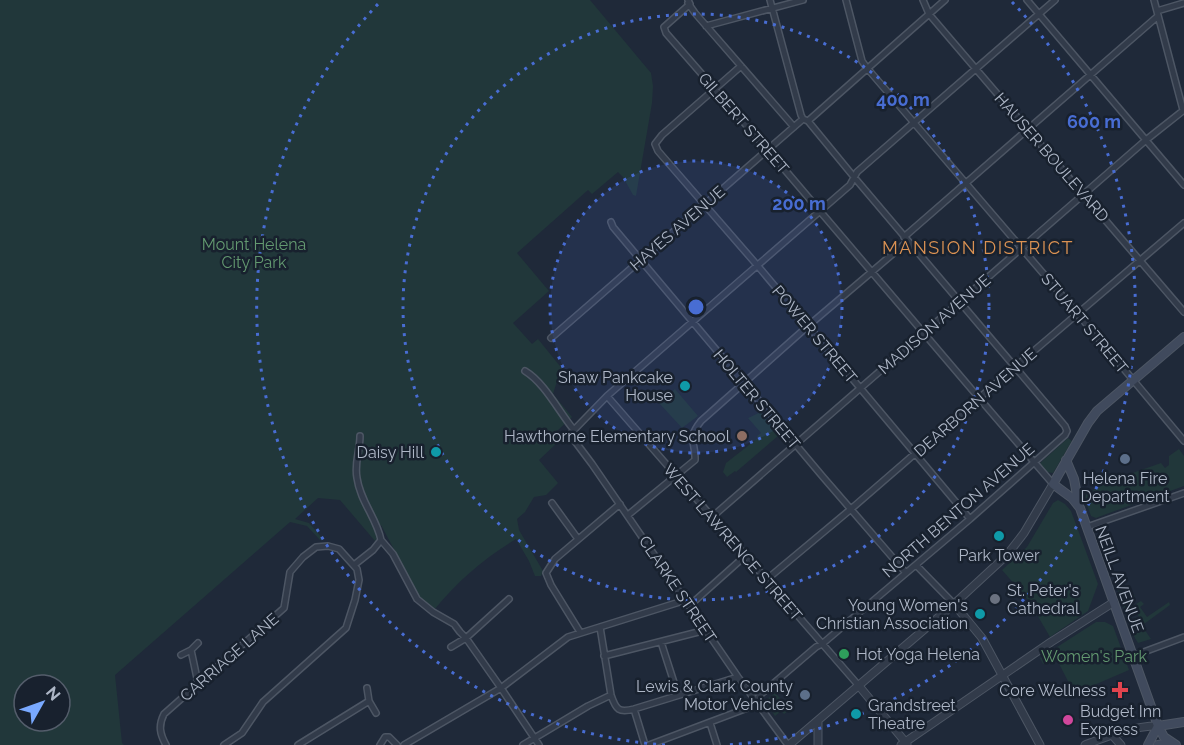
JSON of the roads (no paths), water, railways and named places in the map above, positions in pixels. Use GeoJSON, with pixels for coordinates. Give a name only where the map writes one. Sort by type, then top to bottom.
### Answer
{"type":"FeatureCollection","features":[{"type":"Feature","properties":{"kind":"main road"},"geometry":{"type":"LineString","coordinates":[[1053,484],[1092,418],[1104,405],[1184,337]]}},
{"type":"Feature","properties":{"kind":"main road"},"geometry":{"type":"LineString","coordinates":[[1066,460],[1076,485],[1080,508]]}},
{"type":"Feature","properties":{"kind":"main road","name":"NEILL AVENUE"},"geometry":{"type":"LineString","coordinates":[[1053,484],[1072,498],[1080,508],[1158,726]]}},
{"type":"Feature","properties":{"kind":"main road"},"geometry":{"type":"LineString","coordinates":[[1158,726],[1184,722]]}},
{"type":"Feature","properties":{"kind":"main road"},"geometry":{"type":"LineString","coordinates":[[1148,745],[1158,726]]}},
{"type":"Feature","properties":{"kind":"main road"},"geometry":{"type":"LineString","coordinates":[[1158,726],[1164,737],[1175,745]]}},
{"type":"Feature","properties":{"kind":"main road"},"geometry":{"type":"LineString","coordinates":[[1158,745],[1175,745]]}},
{"type":"Feature","properties":{"kind":"street"},"geometry":{"type":"LineString","coordinates":[[770,0],[801,115],[1015,367]]}},
{"type":"Feature","properties":{"kind":"street"},"geometry":{"type":"LineString","coordinates":[[706,26],[803,0]]}},
{"type":"Feature","properties":{"kind":"street","name":"STUART STREET"},"geometry":{"type":"LineString","coordinates":[[846,0],[862,61],[867,68],[1183,438]]}},
{"type":"Feature","properties":{"kind":"street","name":"HAUSER BOULEVARD"},"geometry":{"type":"LineString","coordinates":[[923,0],[929,14],[1184,312]]}},
{"type":"Feature","properties":{"kind":"street","name":"HAYES AVENUE"},"geometry":{"type":"LineString","coordinates":[[551,338],[794,127],[806,120],[945,0]]}},
{"type":"Feature","properties":{"kind":"street"},"geometry":{"type":"LineString","coordinates":[[1027,0],[1184,185]]}},
{"type":"Feature","properties":{"kind":"street"},"geometry":{"type":"LineString","coordinates":[[572,431],[607,396],[850,185],[857,172],[1055,0]]}},
{"type":"Feature","properties":{"kind":"street"},"geometry":{"type":"LineString","coordinates":[[1154,0],[1184,110]]}},
{"type":"Feature","properties":{"kind":"street"},"geometry":{"type":"LineString","coordinates":[[688,2],[794,127]]}},
{"type":"Feature","properties":{"kind":"street","name":"GILBERT STREET"},"geometry":{"type":"LineString","coordinates":[[688,2],[664,27],[664,30],[1053,484]]}},
{"type":"Feature","properties":{"kind":"street"},"geometry":{"type":"LineString","coordinates":[[628,515],[695,459],[692,440],[697,425],[872,272],[966,183],[1158,14],[1184,3]]}},
{"type":"Feature","properties":{"kind":"street"},"geometry":{"type":"LineString","coordinates":[[715,88],[741,66]]}},
{"type":"Feature","properties":{"kind":"street","name":"POWER STREET"},"geometry":{"type":"LineString","coordinates":[[715,88],[658,140],[655,144],[658,152],[757,265],[970,519]]}},
{"type":"Feature","properties":{"kind":"street","name":"MADISON AVENUE"},"geometry":{"type":"LineString","coordinates":[[712,517],[1146,140],[1184,110]]}},
{"type":"Feature","properties":{"kind":"street","name":"HOLTER STREET"},"geometry":{"type":"LineString","coordinates":[[611,222],[795,444],[906,573]]}},
{"type":"Feature","properties":{"kind":"street","name":"DEARBORN AVENUE"},"geometry":{"type":"LineString","coordinates":[[766,580],[1184,223]]}},
{"type":"Feature","properties":{"kind":"street","name":"NORTH BENTON AVENUE"},"geometry":{"type":"LineString","coordinates":[[647,745],[710,723],[757,703],[760,695],[970,519],[1065,435],[1067,431],[1065,426],[1015,367]]}},
{"type":"Feature","properties":{"kind":"street","name":"CLARKE STREET"},"geometry":{"type":"LineString","coordinates":[[525,371],[540,384],[572,431],[571,436],[628,515],[738,677],[788,745]]}},
{"type":"Feature","properties":{"kind":"street","name":"WEST LAWRENCE STREET"},"geometry":{"type":"LineString","coordinates":[[607,396],[859,686],[905,744]]}},
{"type":"Feature","properties":{"kind":"street"},"geometry":{"type":"LineString","coordinates":[[360,436],[356,459],[357,481],[370,514],[380,531],[381,540],[393,554],[417,598],[433,612],[453,624],[466,638],[539,745]]}},
{"type":"Feature","properties":{"kind":"street"},"geometry":{"type":"LineString","coordinates":[[788,745],[954,604],[1007,555],[1019,542],[1053,484]]}},
{"type":"Feature","properties":{"kind":"street"},"geometry":{"type":"LineString","coordinates":[[1087,527],[1184,493]]}},
{"type":"Feature","properties":{"kind":"street"},"geometry":{"type":"LineString","coordinates":[[552,503],[578,539]]}},
{"type":"Feature","properties":{"kind":"street"},"geometry":{"type":"LineString","coordinates":[[580,632],[546,573],[555,559],[620,504]]}},
{"type":"Feature","properties":{"kind":"street"},"geometry":{"type":"LineString","coordinates":[[224,745],[242,733],[265,699],[346,628],[359,580],[354,565],[374,550],[381,540]]}},
{"type":"Feature","properties":{"kind":"street","name":"CARRIAGE LANE"},"geometry":{"type":"LineString","coordinates":[[166,745],[160,734],[162,717],[284,608],[292,568],[320,546],[339,549],[354,565]]}},
{"type":"Feature","properties":{"kind":"street"},"geometry":{"type":"LineString","coordinates":[[406,744],[501,688],[568,636],[688,603],[745,556]]}},
{"type":"Feature","properties":{"kind":"street"},"geometry":{"type":"LineString","coordinates":[[916,565],[954,604],[982,638],[1040,745]]}},
{"type":"Feature","properties":{"kind":"street"},"geometry":{"type":"LineString","coordinates":[[451,647],[466,638],[509,599]]}},
{"type":"Feature","properties":{"kind":"street"},"geometry":{"type":"LineString","coordinates":[[905,744],[1114,602]]}},
{"type":"Feature","properties":{"kind":"street"},"geometry":{"type":"LineString","coordinates":[[600,627],[611,695],[618,710],[634,709],[738,677]]}},
{"type":"Feature","properties":{"kind":"street"},"geometry":{"type":"LineString","coordinates":[[604,656],[706,630]]}},
{"type":"Feature","properties":{"kind":"street"},"geometry":{"type":"LineString","coordinates":[[1133,656],[1184,637]]}},
{"type":"Feature","properties":{"kind":"street"},"geometry":{"type":"LineString","coordinates":[[661,642],[678,695]]}},
{"type":"Feature","properties":{"kind":"street"},"geometry":{"type":"LineString","coordinates":[[181,655],[198,643]]}},
{"type":"Feature","properties":{"kind":"street"},"geometry":{"type":"LineString","coordinates":[[191,650],[198,683]]}},
{"type":"Feature","properties":{"kind":"street"},"geometry":{"type":"LineString","coordinates":[[367,688],[369,701],[376,713]]}},
{"type":"Feature","properties":{"kind":"street"},"geometry":{"type":"LineString","coordinates":[[523,745],[611,695]]}},
{"type":"Feature","properties":{"kind":"street"},"geometry":{"type":"LineString","coordinates":[[298,745],[369,701]]}},
{"type":"Feature","properties":{"kind":"street"},"geometry":{"type":"LineString","coordinates":[[634,709],[647,745]]}},
{"type":"Feature","properties":{"kind":"street"},"geometry":{"type":"LineString","coordinates":[[818,721],[818,745]]}},
{"type":"Feature","properties":{"kind":"street"},"geometry":{"type":"LineString","coordinates":[[710,723],[717,745]]}},
{"type":"Feature","properties":{"kind":"street"},"geometry":{"type":"LineString","coordinates":[[1084,745],[1143,726],[1158,726]]}},
{"type":"Feature","properties":{"kind":"street"},"geometry":{"type":"LineString","coordinates":[[1112,735],[1121,745]]}},
{"type":"Feature","properties":{"kind":"street"},"geometry":{"type":"LineString","coordinates":[[380,745],[385,737],[389,737],[397,745]]}},
{"type":"Feature","properties":{"kind":"place","name":"Shaw Pankcake House"},"geometry":{"type":"Point","coordinates":[685,386]}},
{"type":"Feature","properties":{"kind":"place","name":"Hawthorne Elementary School"},"geometry":{"type":"Point","coordinates":[742,436]}},
{"type":"Feature","properties":{"kind":"place","name":"Daisy Hill"},"geometry":{"type":"Point","coordinates":[436,452]}},
{"type":"Feature","properties":{"kind":"place","name":"Helena Fire Department"},"geometry":{"type":"Point","coordinates":[1125,459]}},
{"type":"Feature","properties":{"kind":"place","name":"Park Tower"},"geometry":{"type":"Point","coordinates":[999,536]}},
{"type":"Feature","properties":{"kind":"place","name":"St. Peter's Cathedral"},"geometry":{"type":"Point","coordinates":[995,599]}},
{"type":"Feature","properties":{"kind":"place","name":"Young Women's Christian Association"},"geometry":{"type":"Point","coordinates":[980,614]}},
{"type":"Feature","properties":{"kind":"place","name":"Hot Yoga Helena"},"geometry":{"type":"Point","coordinates":[844,654]}},
{"type":"Feature","properties":{"kind":"place","name":"Core Wellness"},"geometry":{"type":"Point","coordinates":[1120,690]}},
{"type":"Feature","properties":{"kind":"place","name":"Lewis & Clark County Motor Vehicles"},"geometry":{"type":"Point","coordinates":[805,695]}},
{"type":"Feature","properties":{"kind":"place","name":"Grandstreet Theatre"},"geometry":{"type":"Point","coordinates":[856,714]}},
{"type":"Feature","properties":{"kind":"place","name":"Budget Inn Express"},"geometry":{"type":"Point","coordinates":[1068,720]}},
{"type":"Feature","properties":{"kind":"district","name":"MANSION DISTRICT"},"geometry":{"type":"Point","coordinates":[978,248]}},
{"type":"Feature","properties":{"kind":"park label","name":"Mount Helena City Park"},"geometry":{"type":"Point","coordinates":[254,253]}},
{"type":"Feature","properties":{"kind":"park label","name":"Women's Park"},"geometry":{"type":"Point","coordinates":[1094,656]}}]}
